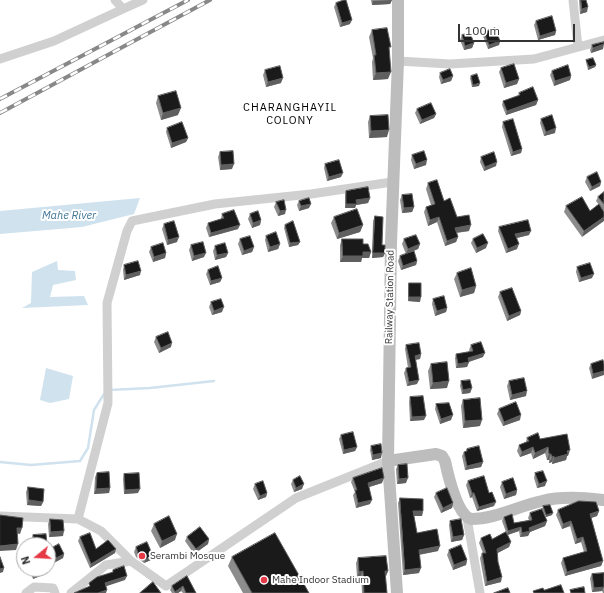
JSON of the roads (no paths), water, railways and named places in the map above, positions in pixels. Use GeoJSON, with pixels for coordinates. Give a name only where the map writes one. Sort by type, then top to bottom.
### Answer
{"type":"FeatureCollection","features":[{"type":"Feature","properties":{"kind":"street"},"geometry":{"type":"LineString","coordinates":[[115,0],[123,9]]}},
{"type":"Feature","properties":{"kind":"street"},"geometry":{"type":"LineString","coordinates":[[0,59],[54,41],[143,0]]}},
{"type":"Feature","properties":{"kind":"street","name":"Railway Station Road"},"geometry":{"type":"LineString","coordinates":[[397,593],[388,461],[392,182],[398,61],[398,0]]}},
{"type":"Feature","properties":{"kind":"street"},"geometry":{"type":"LineString","coordinates":[[573,0],[578,47]]}},
{"type":"Feature","properties":{"kind":"street"},"geometry":{"type":"LineString","coordinates":[[398,61],[450,64],[534,59],[604,40]]}},
{"type":"Feature","properties":{"kind":"street"},"geometry":{"type":"LineString","coordinates":[[78,519],[108,403],[108,303],[127,231],[132,221],[215,204],[310,194],[392,182]]}},
{"type":"Feature","properties":{"kind":"street"},"geometry":{"type":"LineString","coordinates":[[0,516],[78,519],[101,531],[130,561],[167,589],[296,498],[388,461],[436,454],[442,456],[445,461],[460,507],[467,518],[480,593]]}},
{"type":"Feature","properties":{"kind":"street"},"geometry":{"type":"LineString","coordinates":[[467,518],[477,519],[494,516],[542,501],[563,498],[604,500]]}},
{"type":"Feature","properties":{"kind":"street"},"geometry":{"type":"LineString","coordinates":[[71,593],[106,565],[130,561]]}},
{"type":"Feature","properties":{"kind":"street"},"geometry":{"type":"LineString","coordinates":[[26,593],[34,587],[53,588],[55,593]]}},
{"type":"Feature","properties":{"kind":"water","name":"Mahe River"},"geometry":{"type":"Polygon","coordinates":[[[140,198],[134,214],[82,227],[0,234],[0,211],[140,198]]]}},
{"type":"Feature","properties":{"kind":"water"},"geometry":{"type":"Polygon","coordinates":[[[57,261],[58,270],[75,271],[76,280],[53,285],[50,297],[84,296],[88,305],[22,308],[31,303],[32,272],[57,261]]]}},
{"type":"Feature","properties":{"kind":"water"},"geometry":{"type":"Polygon","coordinates":[[[46,368],[73,376],[69,399],[50,403],[40,400],[46,368]]]}},
{"type":"Feature","properties":{"kind":"waterway"},"geometry":{"type":"LineString","coordinates":[[109,390],[150,388],[214,381]]}},
{"type":"Feature","properties":{"kind":"waterway"},"geometry":{"type":"LineString","coordinates":[[0,462],[31,465],[80,461],[88,448],[94,410],[104,394]]}},
{"type":"Feature","properties":{"kind":"railway"},"geometry":{"type":"LineString","coordinates":[[0,99],[188,0]]}},
{"type":"Feature","properties":{"kind":"railway"},"geometry":{"type":"LineString","coordinates":[[0,113],[210,0]]}},
{"type":"Feature","properties":{"kind":"place","name":"Serambi Mosque"},"geometry":{"type":"Point","coordinates":[142,556]}},
{"type":"Feature","properties":{"kind":"place","name":"Mahe Indoor Stadium"},"geometry":{"type":"Point","coordinates":[264,580]}},
{"type":"Feature","properties":{"kind":"district","name":"CHARANGHAYIL COLONY"},"geometry":{"type":"Point","coordinates":[290,114]}}]}
